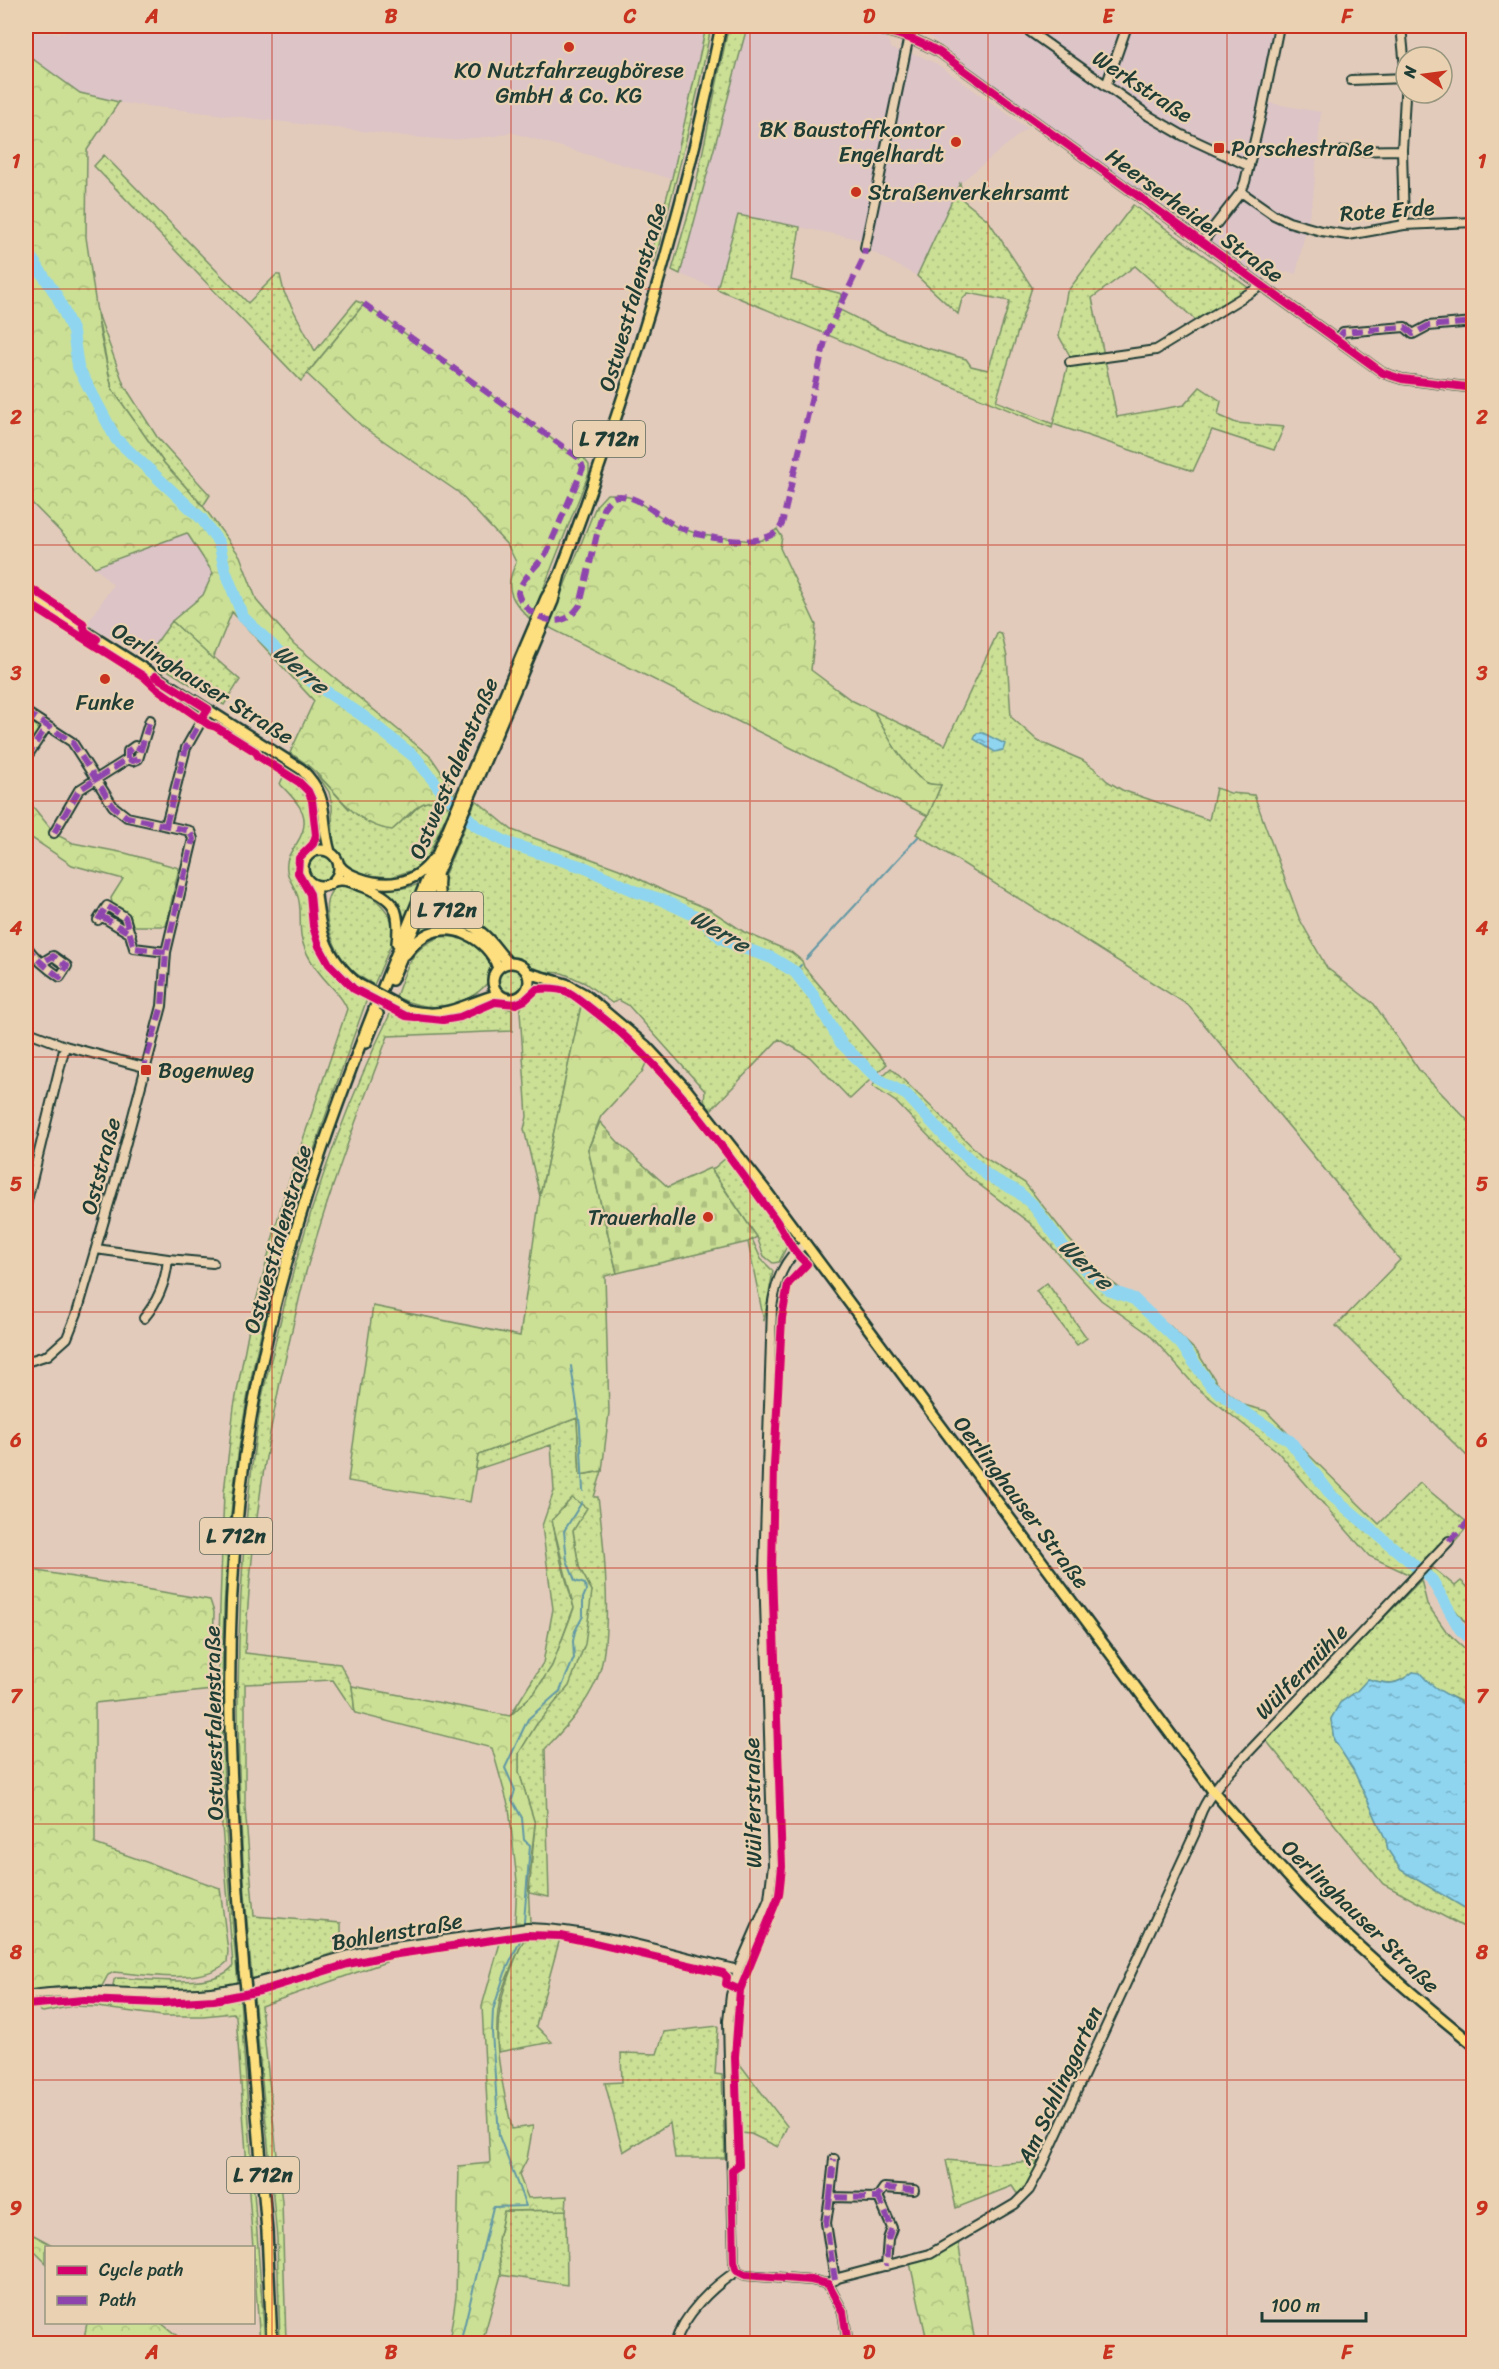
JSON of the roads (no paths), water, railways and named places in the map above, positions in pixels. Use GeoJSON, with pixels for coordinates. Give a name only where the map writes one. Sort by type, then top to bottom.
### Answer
{"type":"FeatureCollection","features":[{"type":"Feature","properties":{"kind":"main road","name":"Ostwestfalenstraße"},"geometry":{"type":"LineString","coordinates":[[272,2343],[267,2231],[236,1865],[229,1675],[238,1504],[254,1404],[278,1297],[309,1187],[335,1114],[550,599],[615,422],[664,267],[691,163],[721,26]]}},
{"type":"Feature","properties":{"kind":"main road","name":"Oerlinghauser Straße"},"geometry":{"type":"LineString","coordinates":[[26,594],[284,757],[310,777],[321,795],[324,830],[330,852]]}},
{"type":"Feature","properties":{"kind":"main road","name":"Oerlinghauser Straße"},"geometry":{"type":"LineString","coordinates":[[318,850],[324,830]]}},
{"type":"Feature","properties":{"kind":"main road","name":"L 712n"},"geometry":{"type":"LineString","coordinates":[[339,865],[349,874],[368,881],[394,884],[408,880],[425,869],[444,849]]}},
{"type":"Feature","properties":{"kind":"main road","name":"L 712n"},"geometry":{"type":"LineString","coordinates":[[444,849],[438,888],[440,900],[445,909],[452,916],[486,936],[509,963]]}},
{"type":"Feature","properties":{"kind":"main road"},"geometry":{"type":"LineString","coordinates":[[318,906],[340,871],[339,865],[338,860],[330,852],[318,850],[309,855],[303,869],[307,879],[315,885],[331,883]]}},
{"type":"Feature","properties":{"kind":"main road","name":"L 712n"},"geometry":{"type":"LineString","coordinates":[[331,883],[345,880],[378,892],[389,899],[395,907],[399,925],[398,959]]}},
{"type":"Feature","properties":{"kind":"main road"},"geometry":{"type":"LineString","coordinates":[[315,885],[320,927],[325,945],[335,962],[358,984],[407,1010],[427,1014],[445,1013],[465,1008],[478,1000],[493,985]]}},
{"type":"Feature","properties":{"kind":"main road","name":"L 712n"},"geometry":{"type":"LineString","coordinates":[[398,959],[420,939],[439,931],[452,931],[472,936],[480,942],[491,953],[498,968]]}},
{"type":"Feature","properties":{"kind":"main road"},"geometry":{"type":"LineString","coordinates":[[528,988],[528,973],[522,966],[509,963],[498,968],[493,979],[493,985],[499,994],[504,998],[516,999],[528,988],[548,980]]}},
{"type":"Feature","properties":{"kind":"main road","name":"Oerlinghauser Straße"},"geometry":{"type":"LineString","coordinates":[[528,973],[566,984],[584,994],[623,1025],[686,1089],[741,1158],[1214,1791],[1320,1910],[1376,1963],[1473,2045]]}},
{"type":"Feature","properties":{"kind":"main road"},"geometry":{"type":"LineString","coordinates":[[478,1000],[499,994]]}},
{"type":"Feature","properties":{"kind":"street","name":"Heerserheider Straße"},"geometry":{"type":"LineString","coordinates":[[847,26],[882,29],[908,36],[939,52],[1383,373],[1402,380],[1473,388]]}},
{"type":"Feature","properties":{"kind":"street"},"geometry":{"type":"LineString","coordinates":[[865,248],[911,26]]}},
{"type":"Feature","properties":{"kind":"street","name":"Werkstraße"},"geometry":{"type":"LineString","coordinates":[[1022,26],[1163,124],[1249,166]]}},
{"type":"Feature","properties":{"kind":"street"},"geometry":{"type":"LineString","coordinates":[[1106,86],[1127,26]]}},
{"type":"Feature","properties":{"kind":"street"},"geometry":{"type":"LineString","coordinates":[[1203,241],[1241,192],[1249,166],[1279,26]]}},
{"type":"Feature","properties":{"kind":"street"},"geometry":{"type":"LineString","coordinates":[[1401,26],[1403,45]]}},
{"type":"Feature","properties":{"kind":"street"},"geometry":{"type":"LineString","coordinates":[[1351,80],[1394,78]]}},
{"type":"Feature","properties":{"kind":"street"},"geometry":{"type":"LineString","coordinates":[[1404,105],[1402,150],[1404,225]]}},
{"type":"Feature","properties":{"kind":"street"},"geometry":{"type":"LineString","coordinates":[[1343,151],[1402,150]]}},
{"type":"Feature","properties":{"kind":"street","name":"Rote Erde"},"geometry":{"type":"LineString","coordinates":[[1241,192],[1274,215],[1289,222],[1321,231],[1348,235],[1404,225],[1473,222]]}},
{"type":"Feature","properties":{"kind":"street","name":"Heerserheider Straße"},"geometry":{"type":"LineString","coordinates":[[1070,362],[1156,350],[1262,285]]}},
{"type":"Feature","properties":{"kind":"street"},"geometry":{"type":"LineString","coordinates":[[1337,340],[1343,332],[1405,327],[1413,334],[1428,326],[1473,322]]}},
{"type":"Feature","properties":{"kind":"street"},"geometry":{"type":"LineString","coordinates":[[26,712],[72,742],[113,806],[120,813],[127,817],[166,825],[186,748],[208,709]]}},
{"type":"Feature","properties":{"kind":"street"},"geometry":{"type":"LineString","coordinates":[[54,833],[79,790],[128,759],[133,761],[138,759],[150,720]]}},
{"type":"Feature","properties":{"kind":"street"},"geometry":{"type":"LineString","coordinates":[[26,758],[47,726]]}},
{"type":"Feature","properties":{"kind":"street","name":"Oststraße"},"geometry":{"type":"LineString","coordinates":[[26,1362],[48,1355],[67,1338],[77,1313],[162,1005],[166,952],[193,839],[190,831],[166,825]]}},
{"type":"Feature","properties":{"kind":"street"},"geometry":{"type":"LineString","coordinates":[[131,934],[99,918],[107,906],[125,917],[131,934],[134,948],[166,952]]}},
{"type":"Feature","properties":{"kind":"street"},"geometry":{"type":"LineString","coordinates":[[26,946],[43,962]]}},
{"type":"Feature","properties":{"kind":"street"},"geometry":{"type":"LineString","coordinates":[[26,1031],[65,1046],[144,1067]]}},
{"type":"Feature","properties":{"kind":"street"},"geometry":{"type":"LineString","coordinates":[[26,1205],[65,1046]]}},
{"type":"Feature","properties":{"kind":"street","name":"Wülferstraße"},"geometry":{"type":"LineString","coordinates":[[737,2271],[734,2262],[728,2021],[731,1995],[738,1970],[769,1899],[773,1865],[764,1570],[772,1307],[774,1290],[782,1270],[791,1256],[805,1244]]}},
{"type":"Feature","properties":{"kind":"street"},"geometry":{"type":"LineString","coordinates":[[96,1249],[213,1263]]}},
{"type":"Feature","properties":{"kind":"street"},"geometry":{"type":"LineString","coordinates":[[144,1318],[161,1292],[168,1258]]}},
{"type":"Feature","properties":{"kind":"street","name":"Wülfermühle"},"geometry":{"type":"LineString","coordinates":[[1214,1791],[1449,1541]]}},
{"type":"Feature","properties":{"kind":"street","name":"Am Schlinggarten"},"geometry":{"type":"LineString","coordinates":[[828,2284],[930,2254],[1015,2204],[1029,2190],[1190,1844],[1204,1803],[1214,1791]]}},
{"type":"Feature","properties":{"kind":"street","name":"Bohlenstraße"},"geometry":{"type":"LineString","coordinates":[[26,1996],[74,1992],[160,1994],[230,1990],[270,1981],[347,1955],[528,1928],[592,1936],[738,1970]]}},
{"type":"Feature","properties":{"kind":"street"},"geometry":{"type":"LineString","coordinates":[[834,2159],[826,2223],[836,2280]]}},
{"type":"Feature","properties":{"kind":"street"},"geometry":{"type":"LineString","coordinates":[[830,2197],[879,2193],[884,2188],[914,2190]]}},
{"type":"Feature","properties":{"kind":"street"},"geometry":{"type":"LineString","coordinates":[[879,2193],[892,2228],[888,2239],[886,2266]]}},
{"type":"Feature","properties":{"kind":"street"},"geometry":{"type":"LineString","coordinates":[[675,2343],[678,2333],[701,2302],[737,2271],[745,2275],[811,2280],[828,2284],[843,2312],[848,2343]]}},
{"type":"Feature","properties":{"kind":"water"},"geometry":{"type":"Polygon","coordinates":[[[977,733],[983,733],[1005,744],[1003,750],[995,752],[974,739],[977,733]]]}},
{"type":"Feature","properties":{"kind":"water"},"geometry":{"type":"Polygon","coordinates":[[[1413,1672],[1420,1673],[1433,1686],[1473,1712],[1473,1913],[1401,1870],[1388,1850],[1386,1840],[1353,1769],[1334,1740],[1331,1719],[1340,1703],[1357,1691],[1368,1679],[1392,1683],[1402,1680],[1413,1672]]]}},
{"type":"Feature","properties":{"kind":"waterway","name":"Werre"},"geometry":{"type":"LineString","coordinates":[[26,252],[57,296],[73,332],[78,367],[116,439],[202,519],[219,543],[225,570],[243,617],[306,678],[363,716],[416,758],[440,789],[476,826],[508,843],[586,868],[637,892],[660,899],[700,918],[721,938],[772,958],[795,972],[813,995],[841,1043],[878,1079],[907,1095],[948,1140],[988,1176],[1017,1191],[1033,1205],[1073,1259],[1109,1290],[1134,1299],[1181,1344],[1210,1385],[1243,1411],[1290,1441],[1332,1496],[1432,1580],[1460,1629],[1474,1642]]}},
{"type":"Feature","properties":{"kind":"waterway"},"geometry":{"type":"LineString","coordinates":[[806,959],[918,837]]}},
{"type":"Feature","properties":{"kind":"waterway"},"geometry":{"type":"LineString","coordinates":[[795,972],[801,965]]}},
{"type":"Feature","properties":{"kind":"waterway"},"geometry":{"type":"LineString","coordinates":[[571,1366],[580,1426],[583,1491]]}},
{"type":"Feature","properties":{"kind":"waterway"},"geometry":{"type":"LineString","coordinates":[[524,1922],[530,1845],[524,1840],[522,1818],[512,1800],[515,1790],[505,1768],[528,1719],[560,1691],[574,1658],[573,1641],[575,1631],[583,1616],[583,1598],[586,1591],[585,1584],[575,1581],[567,1560],[564,1531],[582,1502]]}},
{"type":"Feature","properties":{"kind":"waterway"},"geometry":{"type":"LineString","coordinates":[[460,2344],[493,2207],[526,2206],[499,2136],[492,2032],[493,2010],[505,1973],[520,1941]]}},
{"type":"Feature","properties":{"kind":"place","name":"KO Nutzfahrzeugbörese GmbH & Co. KG"},"geometry":{"type":"Point","coordinates":[569,47]}},
{"type":"Feature","properties":{"kind":"place","name":"BK Baustoffkontor Engelhardt"},"geometry":{"type":"Point","coordinates":[956,142]}},
{"type":"Feature","properties":{"kind":"place","name":"Porschestraße"},"geometry":{"type":"Point","coordinates":[1219,148]}},
{"type":"Feature","properties":{"kind":"place","name":"Straßenverkehrsamt"},"geometry":{"type":"Point","coordinates":[856,192]}},
{"type":"Feature","properties":{"kind":"place","name":"Funke"},"geometry":{"type":"Point","coordinates":[105,679]}},
{"type":"Feature","properties":{"kind":"place","name":"Bogenweg"},"geometry":{"type":"Point","coordinates":[146,1070]}},
{"type":"Feature","properties":{"kind":"place","name":"Trauerhalle"},"geometry":{"type":"Point","coordinates":[708,1217]}}]}
